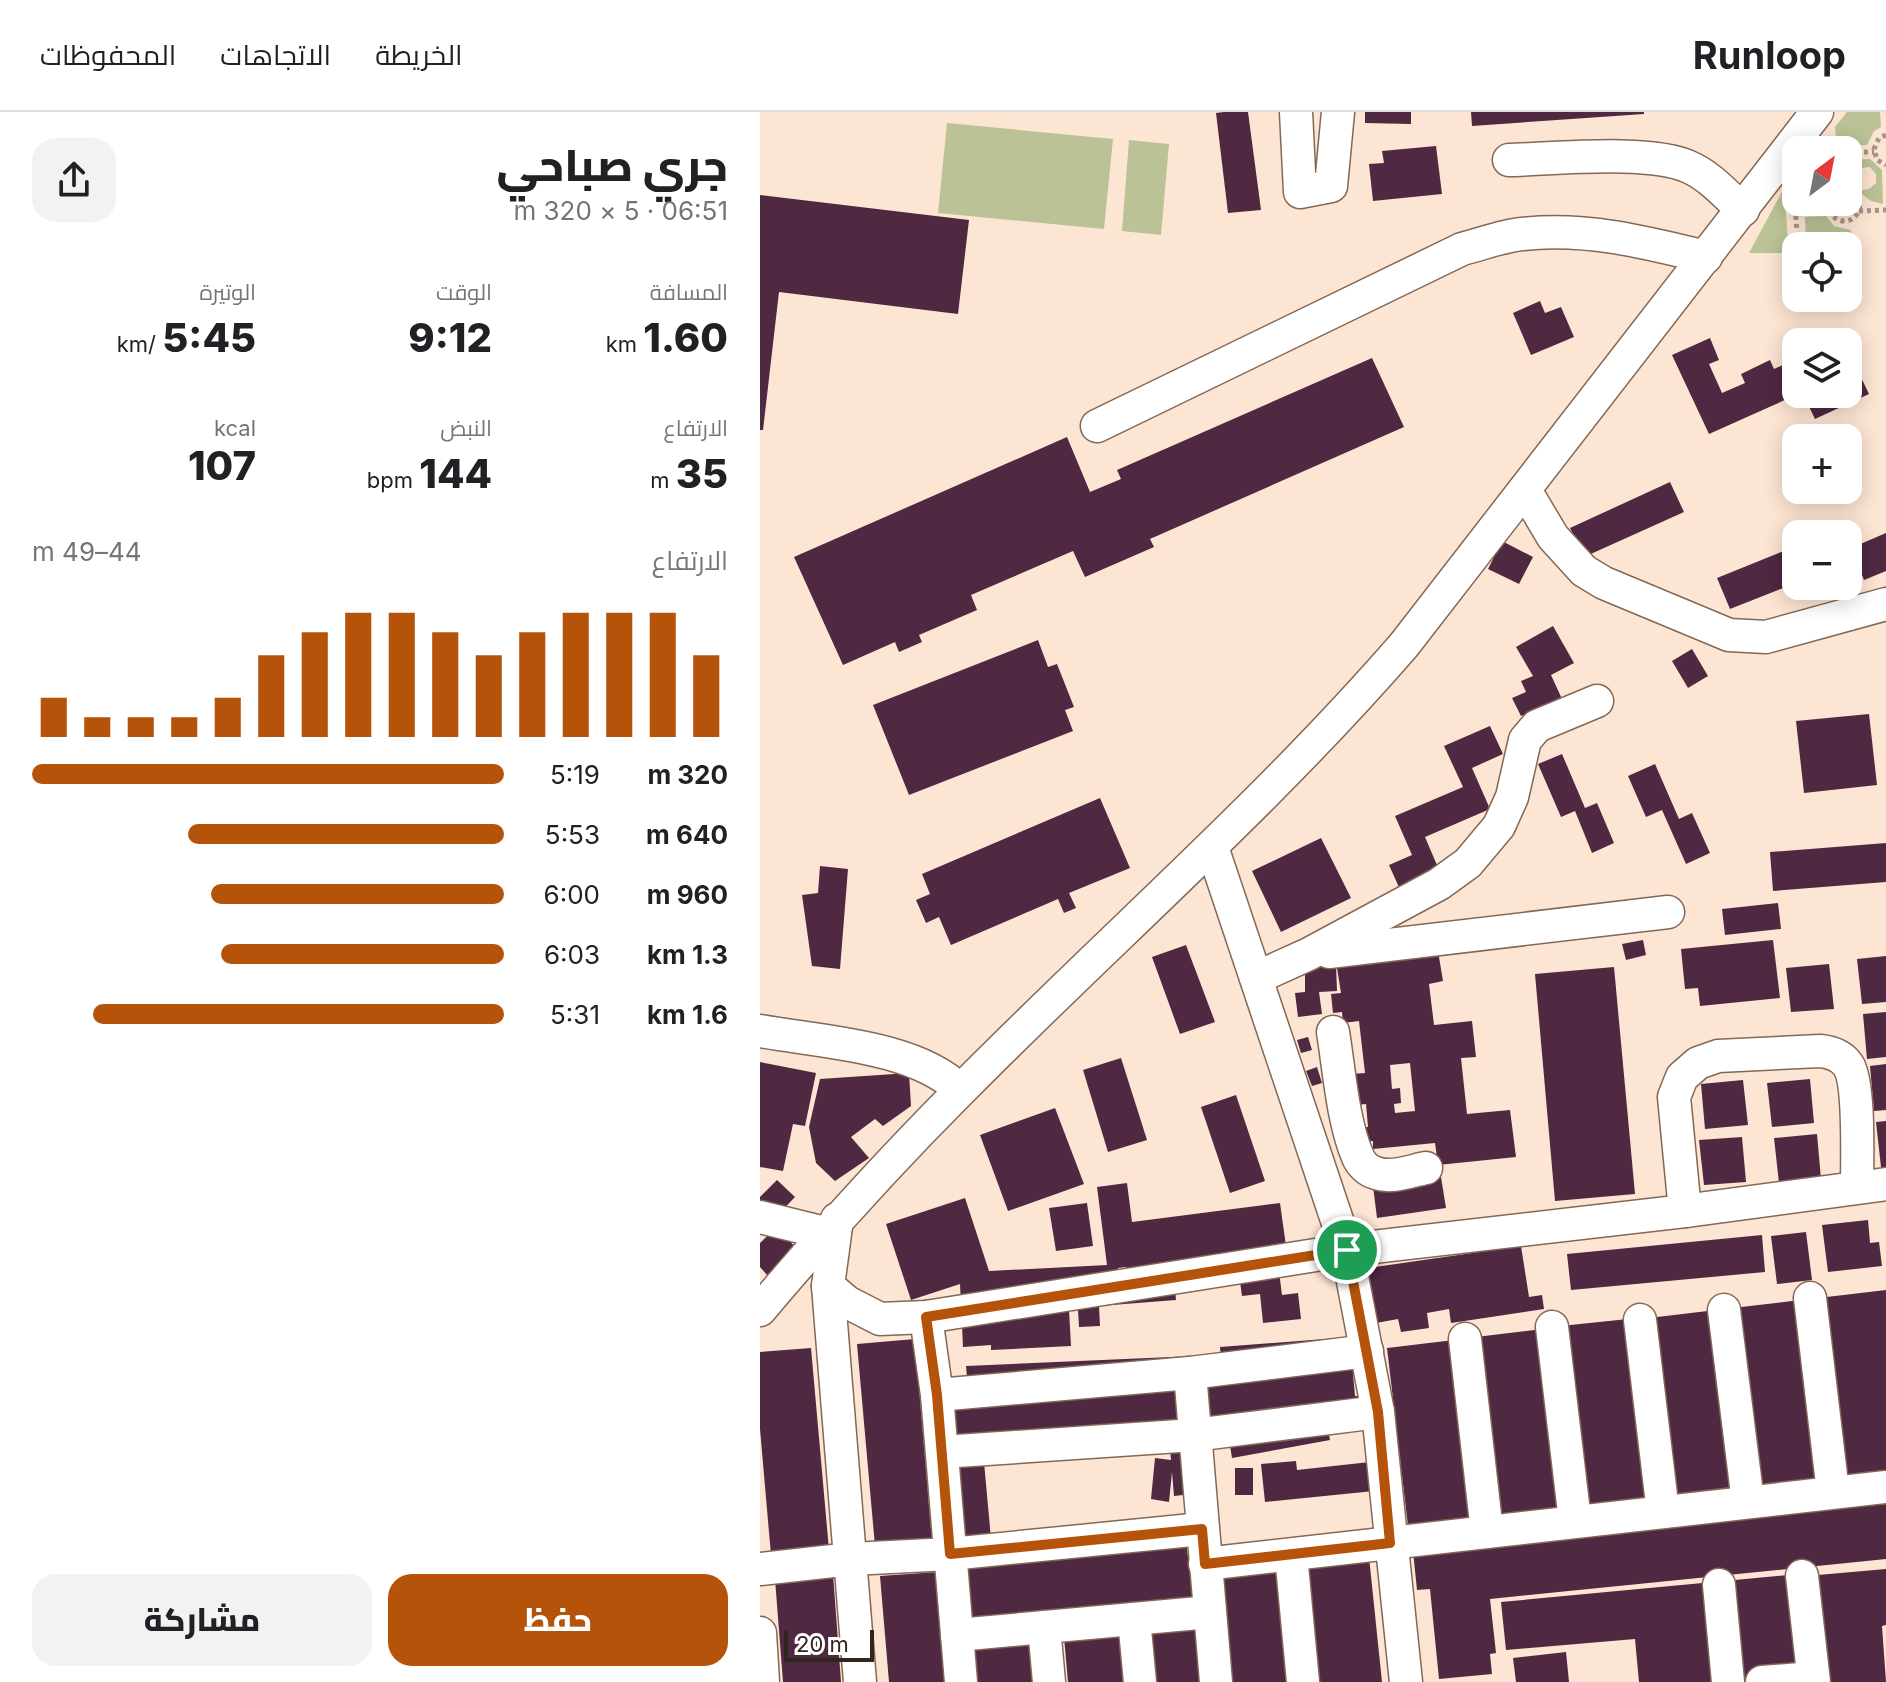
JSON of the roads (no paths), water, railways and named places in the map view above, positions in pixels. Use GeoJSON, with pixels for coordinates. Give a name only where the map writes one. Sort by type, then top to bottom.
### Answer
{"type":"FeatureCollection","features":[{"type":"Feature","properties":{"kind":"street"},"geometry":{"type":"LineString","coordinates":[[1296,112],[1300,192],[1331,186],[1338,112]]}},
{"type":"Feature","properties":{"kind":"street"},"geometry":{"type":"LineString","coordinates":[[760,1310],[831,1226],[960,1090],[1212,847],[1350,707],[1404,645],[1817,112]]}},
{"type":"Feature","properties":{"kind":"street"},"geometry":{"type":"LineString","coordinates":[[1509,160],[1650,158],[1674,161],[1703,175],[1743,210]]}},
{"type":"Feature","properties":{"kind":"street"},"geometry":{"type":"LineString","coordinates":[[1097,426],[1462,249],[1520,234],[1568,232],[1620,236],[1706,257]]}},
{"type":"Feature","properties":{"kind":"street"},"geometry":{"type":"LineString","coordinates":[[1525,490],[1553,537],[1584,571],[1604,583],[1729,635],[1766,637],[1886,604]]}},
{"type":"Feature","properties":{"kind":"street"},"geometry":{"type":"LineString","coordinates":[[1256,978],[1309,954],[1439,884],[1468,863],[1499,826],[1512,797],[1525,740],[1537,726],[1597,701]]}},
{"type":"Feature","properties":{"kind":"street"},"geometry":{"type":"LineString","coordinates":[[1212,847],[1347,1250],[1378,1412],[1406,1682]]}},
{"type":"Feature","properties":{"kind":"street"},"geometry":{"type":"LineString","coordinates":[[1309,954],[1668,912]]}},
{"type":"Feature","properties":{"kind":"street"},"geometry":{"type":"LineString","coordinates":[[760,1031],[910,1059],[946,1076],[960,1090]]}},
{"type":"Feature","properties":{"kind":"street"},"geometry":{"type":"LineString","coordinates":[[1333,1032],[1345,1108],[1358,1157],[1370,1170],[1387,1176],[1426,1168]]}},
{"type":"Feature","properties":{"kind":"street"},"geometry":{"type":"LineString","coordinates":[[828,1286],[847,1302],[880,1319],[926,1317],[1347,1250],[1685,1211],[1872,1185],[1853,1077],[1841,1058],[1820,1051],[1718,1056],[1698,1063],[1682,1077],[1674,1097],[1685,1211]]}},
{"type":"Feature","properties":{"kind":"street"},"geometry":{"type":"LineString","coordinates":[[1301,1113],[1345,1108]]}},
{"type":"Feature","properties":{"kind":"street"},"geometry":{"type":"LineString","coordinates":[[760,1217],[831,1226]]}},
{"type":"Feature","properties":{"kind":"street"},"geometry":{"type":"LineString","coordinates":[[831,1226],[828,1286],[860,1682]]}},
{"type":"Feature","properties":{"kind":"street"},"geometry":{"type":"LineString","coordinates":[[1810,1298],[1833,1492]]}},
{"type":"Feature","properties":{"kind":"street"},"geometry":{"type":"LineString","coordinates":[[1724,1310],[1748,1502]]}},
{"type":"Feature","properties":{"kind":"street"},"geometry":{"type":"LineString","coordinates":[[926,1317],[937,1395],[961,1682]]}},
{"type":"Feature","properties":{"kind":"street"},"geometry":{"type":"LineString","coordinates":[[1640,1320],[1663,1512]]}},
{"type":"Feature","properties":{"kind":"street"},"geometry":{"type":"LineString","coordinates":[[1552,1327],[1575,1521]]}},
{"type":"Feature","properties":{"kind":"street"},"geometry":{"type":"LineString","coordinates":[[1465,1339],[1487,1532]]}},
{"type":"Feature","properties":{"kind":"street"},"geometry":{"type":"LineString","coordinates":[[937,1395],[1190,1373],[1367,1351]]}},
{"type":"Feature","properties":{"kind":"street"},"geometry":{"type":"LineString","coordinates":[[1190,1373],[1216,1682]]}},
{"type":"Feature","properties":{"kind":"street"},"geometry":{"type":"LineString","coordinates":[[942,1452],[1194,1435],[1378,1412]]}},
{"type":"Feature","properties":{"kind":"street"},"geometry":{"type":"LineString","coordinates":[[1205,1564],[1886,1487]]}},
{"type":"Feature","properties":{"kind":"street"},"geometry":{"type":"LineString","coordinates":[[760,1569],[1202,1529]]}},
{"type":"Feature","properties":{"kind":"street"},"geometry":{"type":"LineString","coordinates":[[1291,1555],[1303,1682]]}},
{"type":"Feature","properties":{"kind":"street"},"geometry":{"type":"LineString","coordinates":[[1762,1682],[1814,1680],[1802,1576]]}},
{"type":"Feature","properties":{"kind":"street"},"geometry":{"type":"LineString","coordinates":[[1719,1585],[1728,1682]]}},
{"type":"Feature","properties":{"kind":"street"},"geometry":{"type":"LineString","coordinates":[[957,1635],[1210,1612]]}},
{"type":"Feature","properties":{"kind":"street"},"geometry":{"type":"LineString","coordinates":[[1134,1619],[1140,1682]]}},
{"type":"Feature","properties":{"kind":"street"},"geometry":{"type":"LineString","coordinates":[[1044,1627],[1049,1682]]}},
{"type":"Feature","properties":{"kind":"street"},"geometry":{"type":"LineString","coordinates":[[760,1633],[763,1682]]}}]}
